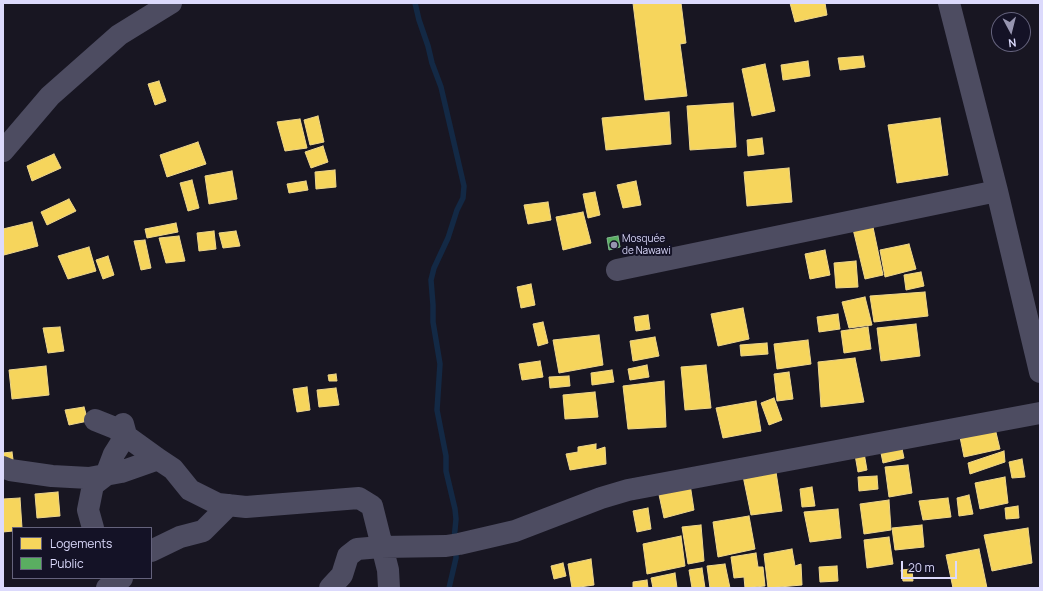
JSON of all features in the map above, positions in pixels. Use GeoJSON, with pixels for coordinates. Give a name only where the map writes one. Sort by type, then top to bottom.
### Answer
{"type":"FeatureCollection","features":[{"type":"Feature","properties":{"kind":"street"},"geometry":{"type":"LineString","coordinates":[[3,151],[50,96],[113,40],[171,3]]}},
{"type":"Feature","properties":{"kind":"street"},"geometry":{"type":"LineString","coordinates":[[949,3],[997,191],[1040,372]]}},
{"type":"Feature","properties":{"kind":"street"},"geometry":{"type":"LineString","coordinates":[[617,270],[997,191]]}},
{"type":"Feature","properties":{"kind":"street"},"geometry":{"type":"LineString","coordinates":[[330,588],[342,575],[348,556],[357,549],[453,545],[515,531],[601,498],[628,490],[1040,413]]}},
{"type":"Feature","properties":{"kind":"street"},"geometry":{"type":"LineString","coordinates":[[95,420],[124,430],[158,459],[173,469],[190,490],[218,504],[246,507],[359,498],[372,506],[381,547],[388,570],[389,588]]}},
{"type":"Feature","properties":{"kind":"street"},"geometry":{"type":"LineString","coordinates":[[93,527],[88,510],[93,485],[106,475],[124,430]]}},
{"type":"Feature","properties":{"kind":"street"},"geometry":{"type":"LineString","coordinates":[[3,467],[10,470],[52,476],[88,478],[121,472],[158,459]]}},
{"type":"Feature","properties":{"kind":"street"},"geometry":{"type":"LineString","coordinates":[[152,551],[180,537],[203,531],[229,506]]}},
{"type":"Feature","properties":{"kind":"building: Logements"},"geometry":{"type":"Polygon","coordinates":[[[633,3],[681,3],[686,43],[680,44],[687,96],[645,100],[633,3]]]}},
{"type":"Feature","properties":{"kind":"building: Logements"},"geometry":{"type":"Polygon","coordinates":[[[790,3],[825,3],[827,15],[795,22],[790,3]]]}},
{"type":"Feature","properties":{"kind":"building: Logements"},"geometry":{"type":"Polygon","coordinates":[[[863,56],[865,67],[840,70],[838,58],[863,56]]]}},
{"type":"Feature","properties":{"kind":"building: Logements"},"geometry":{"type":"Polygon","coordinates":[[[808,61],[810,76],[783,80],[781,65],[808,61]]]}},
{"type":"Feature","properties":{"kind":"building: Logements"},"geometry":{"type":"Polygon","coordinates":[[[765,64],[775,111],[752,116],[742,69],[765,64]]]}},
{"type":"Feature","properties":{"kind":"building: Logements"},"geometry":{"type":"Polygon","coordinates":[[[159,81],[166,101],[155,105],[148,84],[159,81]]]}},
{"type":"Feature","properties":{"kind":"building: Logements"},"geometry":{"type":"Polygon","coordinates":[[[733,103],[736,147],[690,150],[687,106],[733,103]]]}},
{"type":"Feature","properties":{"kind":"building: Logements"},"geometry":{"type":"Polygon","coordinates":[[[669,112],[671,144],[606,150],[602,118],[669,112]]]}},
{"type":"Feature","properties":{"kind":"building: Logements"},"geometry":{"type":"Polygon","coordinates":[[[318,116],[324,142],[310,145],[304,120],[318,116]]]}},
{"type":"Feature","properties":{"kind":"building: Logements"},"geometry":{"type":"Polygon","coordinates":[[[940,118],[948,175],[897,183],[888,125],[940,118]]]}},
{"type":"Feature","properties":{"kind":"building: Logements"},"geometry":{"type":"Polygon","coordinates":[[[300,119],[307,148],[285,151],[277,122],[300,119]]]}},
{"type":"Feature","properties":{"kind":"building: Logements"},"geometry":{"type":"Polygon","coordinates":[[[762,138],[764,154],[748,156],[747,140],[762,138]]]}},
{"type":"Feature","properties":{"kind":"building: Logements"},"geometry":{"type":"Polygon","coordinates":[[[198,142],[206,164],[167,177],[160,155],[198,142]]]}},
{"type":"Feature","properties":{"kind":"building: Logements"},"geometry":{"type":"Polygon","coordinates":[[[323,146],[328,162],[311,168],[305,152],[323,146]]]}},
{"type":"Feature","properties":{"kind":"building: Logements"},"geometry":{"type":"Polygon","coordinates":[[[54,154],[61,168],[32,181],[27,166],[54,154]]]}},
{"type":"Feature","properties":{"kind":"building: Logements"},"geometry":{"type":"Polygon","coordinates":[[[789,168],[792,202],[747,206],[744,172],[789,168]]]}},
{"type":"Feature","properties":{"kind":"building: Logements"},"geometry":{"type":"Polygon","coordinates":[[[335,170],[336,187],[316,189],[315,172],[335,170]]]}},
{"type":"Feature","properties":{"kind":"building: Logements"},"geometry":{"type":"Polygon","coordinates":[[[232,171],[237,199],[209,204],[205,176],[232,171]]]}},
{"type":"Feature","properties":{"kind":"building: Logements"},"geometry":{"type":"Polygon","coordinates":[[[192,180],[199,208],[188,211],[180,183],[192,180]]]}},
{"type":"Feature","properties":{"kind":"building: Logements"},"geometry":{"type":"Polygon","coordinates":[[[306,181],[308,190],[289,193],[287,184],[306,181]]]}},
{"type":"Feature","properties":{"kind":"building: Logements"},"geometry":{"type":"Polygon","coordinates":[[[636,181],[641,205],[623,208],[617,185],[636,181]]]}},
{"type":"Feature","properties":{"kind":"building: Logements"},"geometry":{"type":"Polygon","coordinates":[[[595,192],[600,215],[588,218],[583,194],[595,192]]]}},
{"type":"Feature","properties":{"kind":"building: Logements"},"geometry":{"type":"Polygon","coordinates":[[[69,199],[76,211],[47,225],[41,212],[69,199]]]}},
{"type":"Feature","properties":{"kind":"building: Logements"},"geometry":{"type":"Polygon","coordinates":[[[548,202],[551,220],[528,224],[524,205],[548,202]]]}},
{"type":"Feature","properties":{"kind":"building: Logements"},"geometry":{"type":"Polygon","coordinates":[[[583,212],[591,243],[563,250],[556,217],[583,212]]]}},
{"type":"Feature","properties":{"kind":"building: Logements"},"geometry":{"type":"Polygon","coordinates":[[[32,222],[38,246],[4,255],[3,229],[32,222]]]}},
{"type":"Feature","properties":{"kind":"building: Logements"},"geometry":{"type":"Polygon","coordinates":[[[176,223],[178,232],[147,238],[145,229],[176,223]]]}},
{"type":"Feature","properties":{"kind":"building: Logements"},"geometry":{"type":"Polygon","coordinates":[[[873,227],[883,275],[865,279],[853,229],[873,227]]]}},
{"type":"Feature","properties":{"kind":"building: Logements"},"geometry":{"type":"Polygon","coordinates":[[[214,231],[216,249],[199,251],[197,233],[214,231]]]}},
{"type":"Feature","properties":{"kind":"building: Logements"},"geometry":{"type":"Polygon","coordinates":[[[236,231],[240,246],[223,248],[219,233],[236,231]]]}},
{"type":"Feature","properties":{"kind":"building: Logements"},"geometry":{"type":"Polygon","coordinates":[[[179,236],[185,261],[166,263],[159,238],[179,236]]]}},
{"type":"Feature","properties":{"kind":"building: Logements"},"geometry":{"type":"Polygon","coordinates":[[[145,240],[151,268],[141,270],[134,241],[145,240]]]}},
{"type":"Feature","properties":{"kind":"building: Logements"},"geometry":{"type":"Polygon","coordinates":[[[909,244],[916,269],[885,277],[880,250],[909,244]]]}},
{"type":"Feature","properties":{"kind":"building: Logements"},"geometry":{"type":"Polygon","coordinates":[[[89,247],[96,271],[68,279],[58,256],[89,247]]]}},
{"type":"Feature","properties":{"kind":"building: Logements"},"geometry":{"type":"Polygon","coordinates":[[[825,250],[830,275],[810,279],[805,254],[825,250]]]}},
{"type":"Feature","properties":{"kind":"building: Logements"},"geometry":{"type":"Polygon","coordinates":[[[108,256],[114,275],[103,279],[96,260],[108,256]]]}},
{"type":"Feature","properties":{"kind":"building: Logements"},"geometry":{"type":"Polygon","coordinates":[[[856,261],[858,287],[836,288],[834,263],[856,261]]]}},
{"type":"Feature","properties":{"kind":"building: Logements"},"geometry":{"type":"Polygon","coordinates":[[[921,272],[924,286],[906,290],[904,275],[921,272]]]}},
{"type":"Feature","properties":{"kind":"building: Logements"},"geometry":{"type":"Polygon","coordinates":[[[531,284],[535,305],[521,308],[517,287],[531,284]]]}},
{"type":"Feature","properties":{"kind":"building: Logements"},"geometry":{"type":"Polygon","coordinates":[[[925,292],[928,316],[874,322],[870,296],[925,292]]]}},
{"type":"Feature","properties":{"kind":"building: Logements"},"geometry":{"type":"Polygon","coordinates":[[[865,297],[872,325],[849,328],[842,302],[865,297]]]}},
{"type":"Feature","properties":{"kind":"building: Logements"},"geometry":{"type":"Polygon","coordinates":[[[743,308],[749,339],[718,346],[711,314],[743,308]]]}},
{"type":"Feature","properties":{"kind":"building: Logements"},"geometry":{"type":"Polygon","coordinates":[[[838,314],[840,329],[819,332],[817,317],[838,314]]]}},
{"type":"Feature","properties":{"kind":"building: Logements"},"geometry":{"type":"Polygon","coordinates":[[[648,315],[650,329],[636,331],[634,317],[648,315]]]}},
{"type":"Feature","properties":{"kind":"building: Logements"},"geometry":{"type":"Polygon","coordinates":[[[543,322],[548,343],[538,346],[533,324],[543,322]]]}},
{"type":"Feature","properties":{"kind":"building: Logements"},"geometry":{"type":"Polygon","coordinates":[[[916,324],[920,356],[881,361],[877,328],[916,324]]]}},
{"type":"Feature","properties":{"kind":"building: Logements"},"geometry":{"type":"Polygon","coordinates":[[[60,327],[64,351],[48,353],[43,328],[60,327]]]}},
{"type":"Feature","properties":{"kind":"building: Logements"},"geometry":{"type":"Polygon","coordinates":[[[868,327],[871,349],[844,353],[841,331],[868,327]]]}},
{"type":"Feature","properties":{"kind":"building: Logements"},"geometry":{"type":"Polygon","coordinates":[[[599,335],[603,365],[559,373],[553,340],[599,335]]]}},
{"type":"Feature","properties":{"kind":"building: Logements"},"geometry":{"type":"Polygon","coordinates":[[[655,337],[659,356],[633,361],[630,341],[655,337]]]}},
{"type":"Feature","properties":{"kind":"building: Logements"},"geometry":{"type":"Polygon","coordinates":[[[808,340],[811,364],[777,369],[774,344],[808,340]]]}},
{"type":"Feature","properties":{"kind":"building: Logements"},"geometry":{"type":"Polygon","coordinates":[[[767,343],[768,354],[741,356],[740,345],[767,343]]]}},
{"type":"Feature","properties":{"kind":"building: Logements"},"geometry":{"type":"Polygon","coordinates":[[[855,358],[864,402],[821,407],[818,362],[855,358]]]}},
{"type":"Feature","properties":{"kind":"building: Logements"},"geometry":{"type":"Polygon","coordinates":[[[540,361],[543,377],[522,380],[519,364],[540,361]]]}},
{"type":"Feature","properties":{"kind":"building: Logements"},"geometry":{"type":"Polygon","coordinates":[[[647,365],[649,377],[630,380],[628,369],[647,365]]]}},
{"type":"Feature","properties":{"kind":"building: Logements"},"geometry":{"type":"Polygon","coordinates":[[[706,365],[711,408],[685,410],[681,367],[706,365]]]}},
{"type":"Feature","properties":{"kind":"building: Logements"},"geometry":{"type":"Polygon","coordinates":[[[46,366],[49,395],[12,399],[9,370],[46,366]]]}},
{"type":"Feature","properties":{"kind":"building: Logements"},"geometry":{"type":"Polygon","coordinates":[[[612,370],[614,382],[592,385],[591,373],[612,370]]]}},
{"type":"Feature","properties":{"kind":"building: Logements"},"geometry":{"type":"Polygon","coordinates":[[[789,372],[793,399],[777,401],[774,374],[789,372]]]}},
{"type":"Feature","properties":{"kind":"building: Logements"},"geometry":{"type":"Polygon","coordinates":[[[336,374],[337,381],[329,381],[328,375],[336,374]]]}},
{"type":"Feature","properties":{"kind":"building: Logements"},"geometry":{"type":"Polygon","coordinates":[[[569,376],[570,386],[550,388],[549,377],[569,376]]]}},
{"type":"Feature","properties":{"kind":"building: Logements"},"geometry":{"type":"Polygon","coordinates":[[[664,381],[666,427],[628,429],[623,386],[664,381]]]}},
{"type":"Feature","properties":{"kind":"building: Logements"},"geometry":{"type":"Polygon","coordinates":[[[307,387],[310,410],[297,412],[293,389],[307,387]]]}},
{"type":"Feature","properties":{"kind":"building: Logements"},"geometry":{"type":"Polygon","coordinates":[[[336,388],[339,405],[319,407],[317,390],[336,388]]]}},
{"type":"Feature","properties":{"kind":"building: Logements"},"geometry":{"type":"Polygon","coordinates":[[[595,392],[598,417],[565,419],[563,395],[595,392]]]}},
{"type":"Feature","properties":{"kind":"building: Logements"},"geometry":{"type":"Polygon","coordinates":[[[774,398],[782,420],[769,425],[761,403],[774,398]]]}},
{"type":"Feature","properties":{"kind":"building: Logements"},"geometry":{"type":"Polygon","coordinates":[[[756,401],[761,431],[723,438],[716,408],[756,401]]]}},
{"type":"Feature","properties":{"kind":"building: Logements"},"geometry":{"type":"Polygon","coordinates":[[[84,407],[88,421],[69,425],[65,410],[84,407]]]}},
{"type":"Feature","properties":{"kind":"building: Logements"},"geometry":{"type":"Polygon","coordinates":[[[994,424],[1000,449],[964,457],[959,432],[994,424]]]}},
{"type":"Feature","properties":{"kind":"building: Logements"},"geometry":{"type":"Polygon","coordinates":[[[596,444],[596,450],[605,447],[606,464],[570,470],[566,454],[578,452],[578,447],[596,444]]]}},
{"type":"Feature","properties":{"kind":"building: Logements"},"geometry":{"type":"Polygon","coordinates":[[[901,444],[904,458],[883,463],[880,448],[901,444]]]}},
{"type":"Feature","properties":{"kind":"building: Logements"},"geometry":{"type":"Polygon","coordinates":[[[863,447],[867,470],[858,472],[854,449],[863,447]]]}},
{"type":"Feature","properties":{"kind":"building: Logements"},"geometry":{"type":"Polygon","coordinates":[[[1004,451],[1005,462],[970,474],[968,463],[1004,451]]]}},
{"type":"Feature","properties":{"kind":"building: Logements"},"geometry":{"type":"Polygon","coordinates":[[[12,452],[15,474],[3,476],[3,453],[12,452]]]}},
{"type":"Feature","properties":{"kind":"building: Logements"},"geometry":{"type":"Polygon","coordinates":[[[1022,459],[1025,477],[1012,478],[1009,462],[1022,459]]]}},
{"type":"Feature","properties":{"kind":"building: Logements"},"geometry":{"type":"Polygon","coordinates":[[[908,465],[912,493],[889,497],[885,467],[908,465]]]}},
{"type":"Feature","properties":{"kind":"building: Logements"},"geometry":{"type":"Polygon","coordinates":[[[776,472],[782,511],[751,515],[743,476],[776,472]]]}},
{"type":"Feature","properties":{"kind":"building: Logements"},"geometry":{"type":"Polygon","coordinates":[[[877,476],[878,489],[859,491],[858,477],[877,476]]]}},
{"type":"Feature","properties":{"kind":"building: Logements"},"geometry":{"type":"Polygon","coordinates":[[[1005,477],[1008,503],[980,509],[975,483],[1005,477]]]}},
{"type":"Feature","properties":{"kind":"building: Logements"},"geometry":{"type":"Polygon","coordinates":[[[690,484],[694,510],[664,518],[658,490],[690,484]]]}},
{"type":"Feature","properties":{"kind":"building: Logements"},"geometry":{"type":"Polygon","coordinates":[[[812,487],[815,506],[802,507],[800,489],[812,487]]]}},
{"type":"Feature","properties":{"kind":"building: Logements"},"geometry":{"type":"Polygon","coordinates":[[[58,492],[60,516],[37,518],[35,494],[58,492]]]}},
{"type":"Feature","properties":{"kind":"building: Logements"},"geometry":{"type":"Polygon","coordinates":[[[969,495],[973,514],[959,516],[957,498],[969,495]]]}},
{"type":"Feature","properties":{"kind":"building: Logements"},"geometry":{"type":"Polygon","coordinates":[[[20,498],[22,527],[12,527],[12,531],[3,532],[3,499],[20,498]]]}},
{"type":"Feature","properties":{"kind":"building: Logements"},"geometry":{"type":"Polygon","coordinates":[[[948,498],[951,517],[923,520],[919,501],[948,498]]]}},
{"type":"Feature","properties":{"kind":"building: Logements"},"geometry":{"type":"Polygon","coordinates":[[[889,500],[891,530],[864,534],[860,504],[889,500]]]}},
{"type":"Feature","properties":{"kind":"building: Logements"},"geometry":{"type":"Polygon","coordinates":[[[1018,506],[1019,518],[1006,519],[1005,508],[1018,506]]]}},
{"type":"Feature","properties":{"kind":"building: Logements"},"geometry":{"type":"Polygon","coordinates":[[[648,508],[651,529],[637,532],[633,511],[648,508]]]}},
{"type":"Feature","properties":{"kind":"building: Logements"},"geometry":{"type":"Polygon","coordinates":[[[838,509],[841,538],[810,542],[804,512],[838,509]]]}},
{"type":"Feature","properties":{"kind":"building: Logements"},"geometry":{"type":"Polygon","coordinates":[[[749,516],[755,549],[718,557],[713,522],[749,516]]]}},
{"type":"Feature","properties":{"kind":"building: Logements"},"geometry":{"type":"Polygon","coordinates":[[[701,525],[704,561],[688,564],[682,527],[701,525]]]}},
{"type":"Feature","properties":{"kind":"building: Logements"},"geometry":{"type":"Polygon","coordinates":[[[922,525],[924,547],[895,550],[892,528],[922,525]]]}},
{"type":"Feature","properties":{"kind":"building: Logements"},"geometry":{"type":"Polygon","coordinates":[[[1028,528],[1032,563],[992,571],[984,535],[1028,528]]]}},
{"type":"Feature","properties":{"kind":"building: Logements"},"geometry":{"type":"Polygon","coordinates":[[[681,536],[685,566],[647,574],[643,544],[681,536]]]}},
{"type":"Feature","properties":{"kind":"building: Logements"},"geometry":{"type":"Polygon","coordinates":[[[889,537],[893,564],[867,568],[864,540],[889,537]]]}},
{"type":"Feature","properties":{"kind":"building: Logements"},"geometry":{"type":"Polygon","coordinates":[[[792,549],[795,566],[801,564],[802,585],[768,588],[764,554],[792,549]]]}},
{"type":"Feature","properties":{"kind":"building: Logements"},"geometry":{"type":"Polygon","coordinates":[[[979,549],[987,588],[953,588],[946,555],[979,549]]]}},
{"type":"Feature","properties":{"kind":"building: Logements"},"geometry":{"type":"Polygon","coordinates":[[[756,553],[758,567],[763,567],[765,586],[745,588],[744,577],[734,578],[731,557],[756,553]]]}},
{"type":"Feature","properties":{"kind":"building: Logements"},"geometry":{"type":"Polygon","coordinates":[[[591,559],[594,585],[572,588],[568,564],[591,559]]]}},
{"type":"Feature","properties":{"kind":"building: Logements"},"geometry":{"type":"Polygon","coordinates":[[[563,563],[566,576],[554,579],[551,566],[563,563]]]}},
{"type":"Feature","properties":{"kind":"building: Logements"},"geometry":{"type":"Polygon","coordinates":[[[725,564],[730,588],[710,588],[707,566],[725,564]]]}},
{"type":"Feature","properties":{"kind":"building: Logements"},"geometry":{"type":"Polygon","coordinates":[[[837,566],[838,581],[820,582],[819,567],[837,566]]]}},
{"type":"Feature","properties":{"kind":"building: Logements"},"geometry":{"type":"Polygon","coordinates":[[[702,568],[705,588],[692,588],[689,570],[702,568]]]}},
{"type":"Feature","properties":{"kind":"building: Logements"},"geometry":{"type":"Polygon","coordinates":[[[912,569],[913,581],[903,581],[901,570],[912,569]]]}},
{"type":"Feature","properties":{"kind":"building: Logements"},"geometry":{"type":"Polygon","coordinates":[[[675,573],[677,588],[653,588],[651,578],[675,573]]]}},
{"type":"Feature","properties":{"kind":"building: Logements"},"geometry":{"type":"Polygon","coordinates":[[[647,580],[648,588],[633,588],[633,582],[647,580]]]}},
{"type":"Feature","properties":{"kind":"building: Public"},"geometry":{"type":"Polygon","coordinates":[[[618,236],[620,247],[609,250],[607,238],[618,236]]]}},
{"type":"Feature","properties":{"kind":"waterway"},"geometry":{"type":"LineString","coordinates":[[415,3],[432,63],[441,87],[464,186],[463,198],[457,210],[448,238],[434,268],[431,280],[433,322],[440,364],[437,410],[446,456],[446,471],[455,509],[456,519],[454,540]]}},
{"type":"Feature","properties":{"kind":"waterway"},"geometry":{"type":"LineString","coordinates":[[449,588],[456,558],[456,549]]}},
{"type":"Feature","properties":{"kind":"place","name":"Mosquée de Nawawi"},"geometry":{"type":"Point","coordinates":[614,245]}}]}
